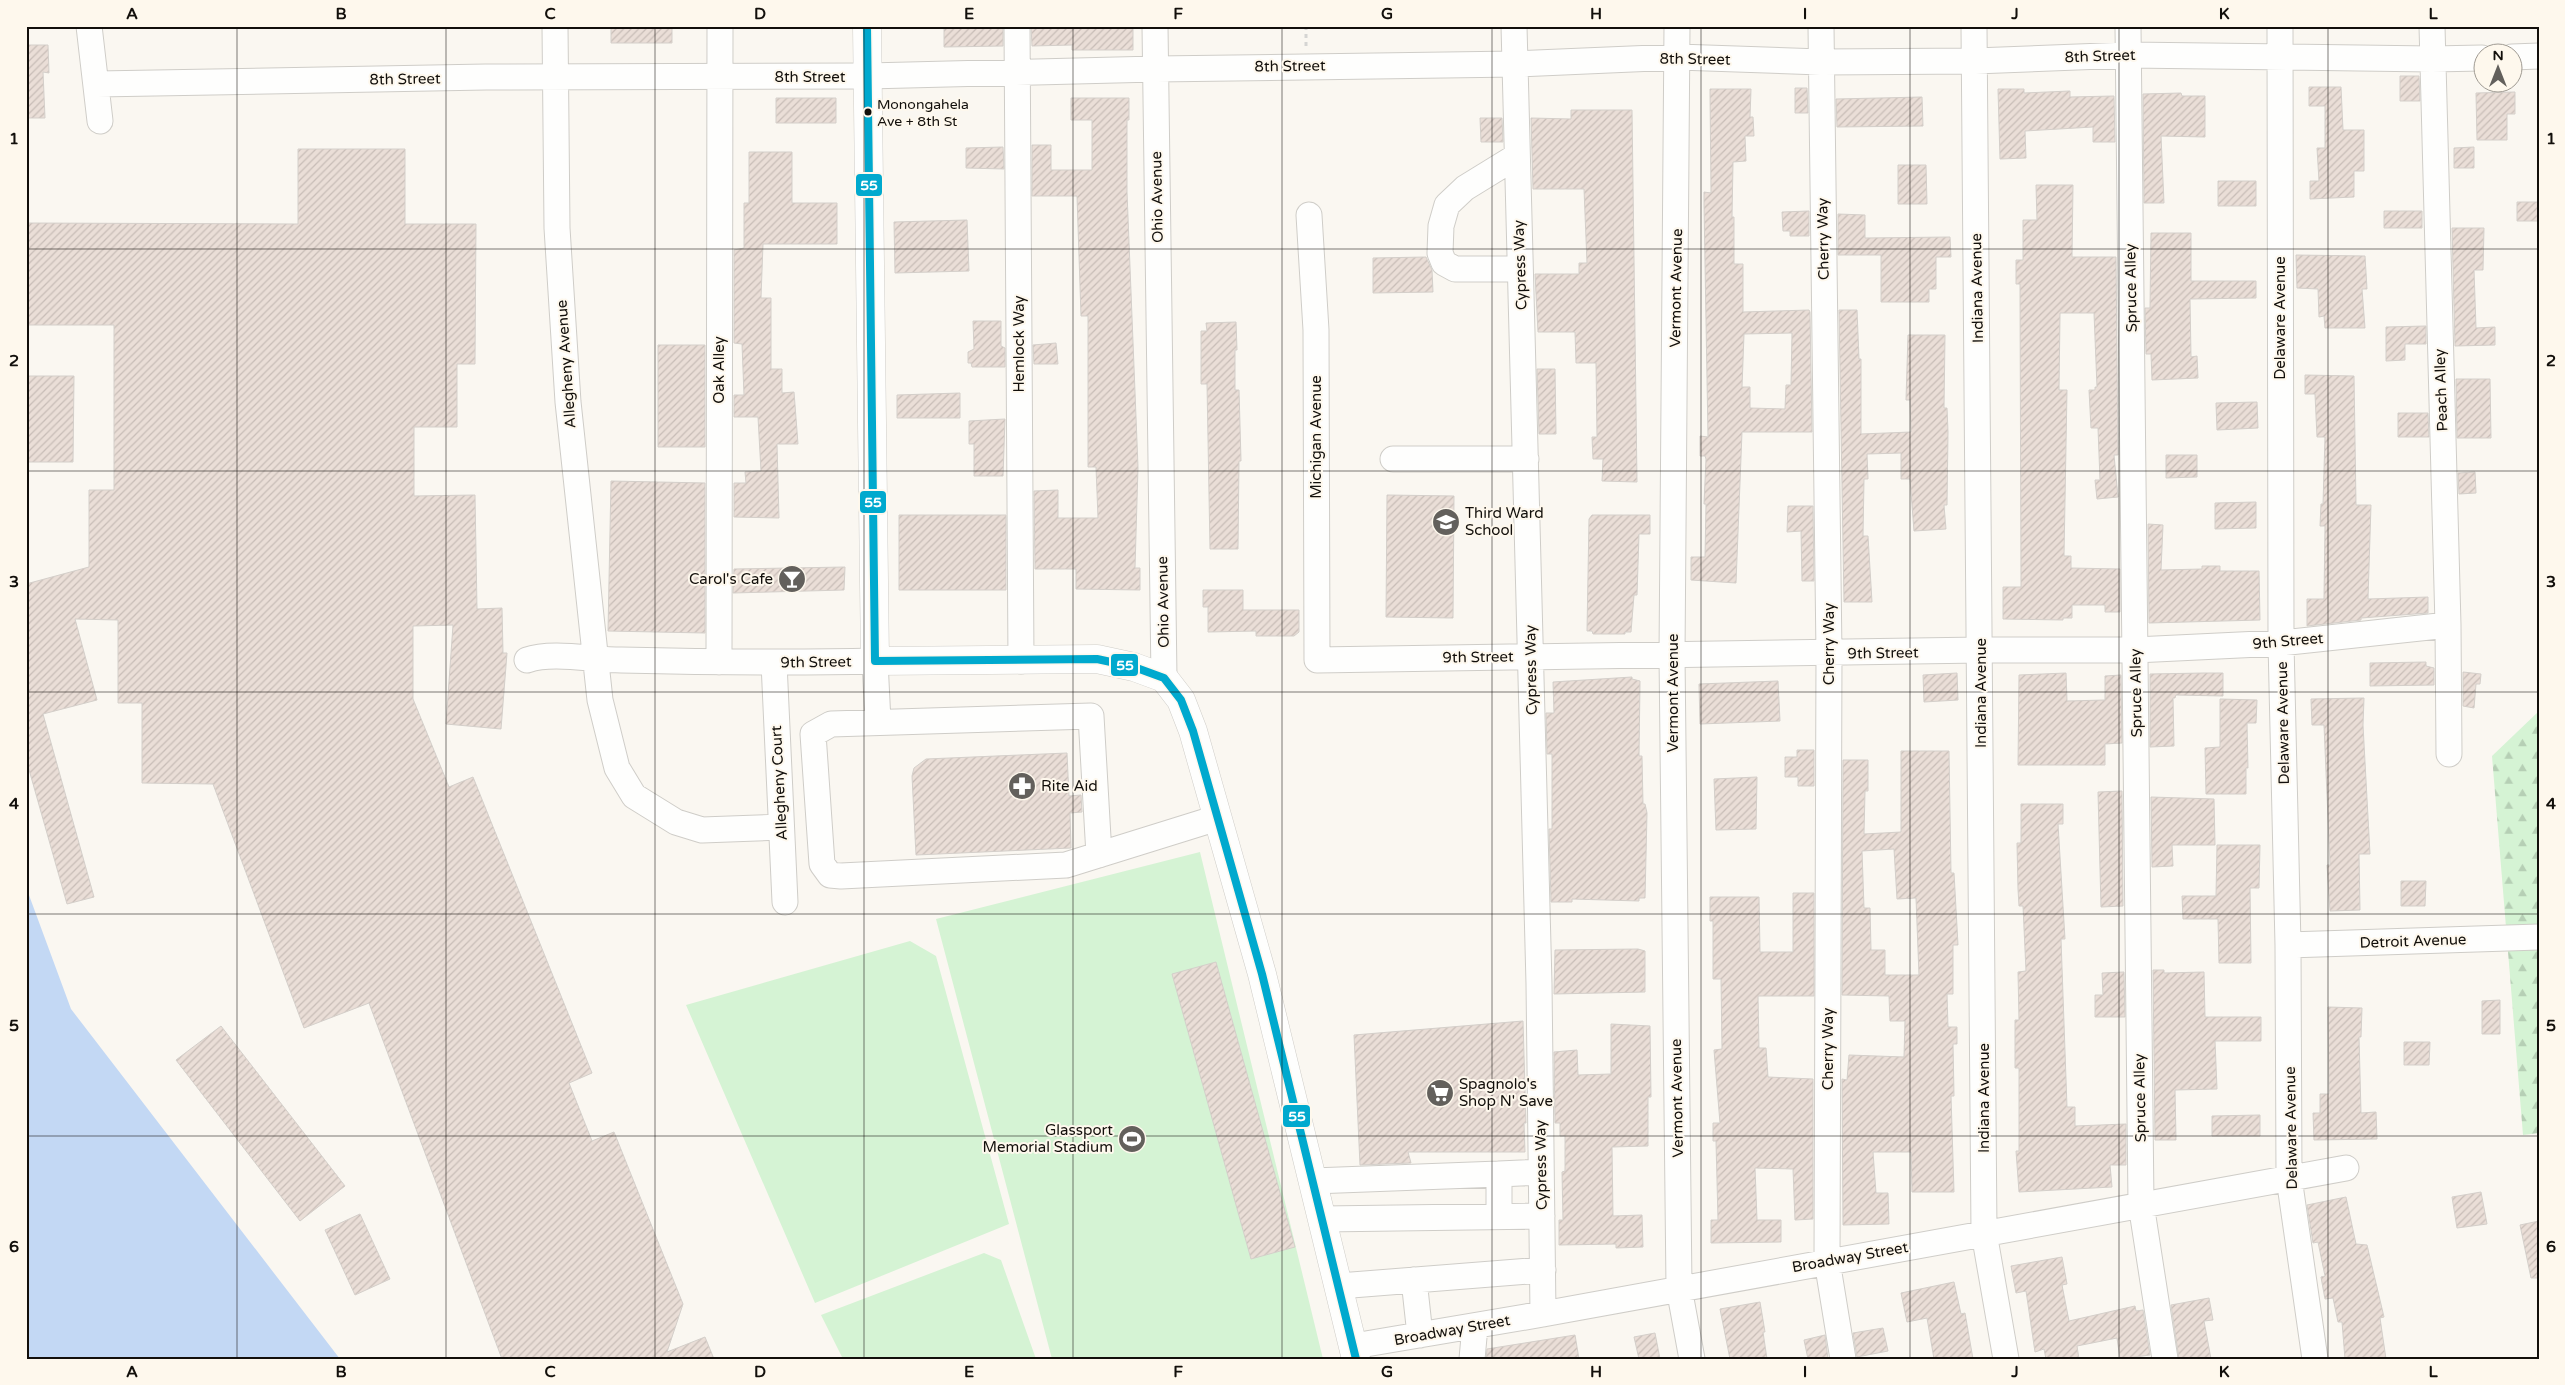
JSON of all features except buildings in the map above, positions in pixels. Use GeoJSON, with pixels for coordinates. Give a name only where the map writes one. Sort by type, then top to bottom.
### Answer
{"type":"FeatureCollection","features":[{"type":"Feature","properties":{"kind":"main road"},"geometry":{"type":"LineString","coordinates":[[867,26],[875,661]]}},
{"type":"Feature","properties":{"kind":"main road","name":"9th Street"},"geometry":{"type":"LineString","coordinates":[[875,661],[1097,659],[1134,667],[1164,678]]}},
{"type":"Feature","properties":{"kind":"main road"},"geometry":{"type":"LineString","coordinates":[[1164,678],[1181,700],[1218,818],[1262,974],[1355,1352]]}},
{"type":"Feature","properties":{"kind":"street"},"geometry":{"type":"LineString","coordinates":[[89,26],[100,121]]}},
{"type":"Feature","properties":{"kind":"street","name":"Allegheny Avenue"},"geometry":{"type":"LineString","coordinates":[[555,26],[557,228],[568,402],[600,700],[617,768],[634,796],[676,822],[702,830],[781,827]]}},
{"type":"Feature","properties":{"kind":"street","name":"Oak Alley"},"geometry":{"type":"LineString","coordinates":[[719,662],[720,26]]}},
{"type":"Feature","properties":{"kind":"street","name":"Hemlock Way"},"geometry":{"type":"LineString","coordinates":[[1017,26],[1021,661]]}},
{"type":"Feature","properties":{"kind":"street","name":"Ohio Avenue"},"geometry":{"type":"LineString","coordinates":[[1155,26],[1164,678]]}},
{"type":"Feature","properties":{"kind":"street","name":"Cypress Way"},"geometry":{"type":"LineString","coordinates":[[1514,26],[1531,656],[1542,1172],[1543,1314]]}},
{"type":"Feature","properties":{"kind":"street","name":"Vermont Avenue"},"geometry":{"type":"LineString","coordinates":[[1677,26],[1672,655],[1679,1288],[1692,1359]]}},
{"type":"Feature","properties":{"kind":"street","name":"Cherry Way"},"geometry":{"type":"LineString","coordinates":[[1821,26],[1829,654],[1827,1261],[1843,1359]]}},
{"type":"Feature","properties":{"kind":"street","name":"Indiana Avenue"},"geometry":{"type":"LineString","coordinates":[[1974,26],[1981,650],[1984,1233],[2006,1359]]}},
{"type":"Feature","properties":{"kind":"street","name":"Spruce Alley"},"geometry":{"type":"LineString","coordinates":[[2128,26],[2141,1204],[2165,1359]]}},
{"type":"Feature","properties":{"kind":"street","name":"Delaware Avenue"},"geometry":{"type":"LineString","coordinates":[[2280,26],[2281,643],[2288,945],[2290,1178],[2315,1359]]}},
{"type":"Feature","properties":{"kind":"street","name":"Peach Alley"},"geometry":{"type":"LineString","coordinates":[[2432,26],[2448,625],[2449,754]]}},
{"type":"Feature","properties":{"kind":"street","name":"8th Street"},"geometry":{"type":"LineString","coordinates":[[97,84],[1017,74],[1156,68],[1515,64],[1678,57],[1821,62],[1974,61],[2129,55],[2472,58]]}},
{"type":"Feature","properties":{"kind":"street"},"geometry":{"type":"LineString","coordinates":[[2522,57],[2539,56]]}},
{"type":"Feature","properties":{"kind":"street"},"geometry":{"type":"LineString","coordinates":[[1517,156],[1465,188],[1447,205],[1441,226],[1440,253],[1444,263],[1455,269],[1520,269]]}},
{"type":"Feature","properties":{"kind":"street","name":"Michigan Avenue"},"geometry":{"type":"LineString","coordinates":[[1309,215],[1316,330],[1317,660]]}},
{"type":"Feature","properties":{"kind":"street"},"geometry":{"type":"LineString","coordinates":[[1393,458],[1526,459]]}},
{"type":"Feature","properties":{"kind":"street","name":"9th Street"},"geometry":{"type":"LineString","coordinates":[[1317,660],[1829,654],[1981,650],[2135,650],[2281,643],[2448,625]]}},
{"type":"Feature","properties":{"kind":"street","name":"9th Street"},"geometry":{"type":"LineString","coordinates":[[527,660],[540,656],[595,660],[774,663],[875,661]]}},
{"type":"Feature","properties":{"kind":"street"},"geometry":{"type":"LineString","coordinates":[[875,661],[878,722]]}},
{"type":"Feature","properties":{"kind":"street","name":"Allegheny Court"},"geometry":{"type":"LineString","coordinates":[[774,663],[785,902]]}},
{"type":"Feature","properties":{"kind":"street"},"geometry":{"type":"LineString","coordinates":[[1099,855],[1091,716],[831,724],[813,734],[822,864],[830,875],[1066,865],[1099,855],[1218,818]]}},
{"type":"Feature","properties":{"kind":"street","name":"Detroit Avenue"},"geometry":{"type":"LineString","coordinates":[[2288,945],[2539,937]]}},
{"type":"Feature","properties":{"kind":"street","name":"Broadway Street"},"geometry":{"type":"LineString","coordinates":[[1355,1352],[1420,1335],[2346,1168]]}},
{"type":"Feature","properties":{"kind":"street"},"geometry":{"type":"LineString","coordinates":[[1313,1181],[1542,1172]]}},
{"type":"Feature","properties":{"kind":"street"},"geometry":{"type":"LineString","coordinates":[[1499,1174],[1499,1216]]}},
{"type":"Feature","properties":{"kind":"street"},"geometry":{"type":"LineString","coordinates":[[1323,1219],[1542,1216]]}},
{"type":"Feature","properties":{"kind":"street"},"geometry":{"type":"LineString","coordinates":[[1339,1286],[1543,1270]]}},
{"type":"Feature","properties":{"kind":"street"},"geometry":{"type":"LineString","coordinates":[[1414,1280],[1420,1335]]}},
{"type":"Feature","properties":{"kind":"street"},"geometry":{"type":"LineString","coordinates":[[1472,1359],[1475,1326]]}},
{"type":"Feature","properties":{"kind":"green space"},"geometry":{"type":"Polygon","coordinates":[[[2539,711],[2539,1133],[2523,1135],[2492,756],[2539,711]]]}},
{"type":"Feature","properties":{"kind":"green space","name":"Glassport Memorial Stadium"},"geometry":{"type":"Polygon","coordinates":[[[1200,852],[1323,1359],[1052,1359],[936,919],[1200,852]]]}},
{"type":"Feature","properties":{"kind":"green space"},"geometry":{"type":"Polygon","coordinates":[[[910,941],[936,956],[1009,1224],[815,1303],[686,1005],[910,941]]]}},
{"type":"Feature","properties":{"kind":"green space"},"geometry":{"type":"Polygon","coordinates":[[[984,1253],[1001,1260],[1036,1359],[843,1359],[821,1315],[984,1253]]]}},
{"type":"Feature","properties":{"kind":"water"},"geometry":{"type":"Polygon","coordinates":[[[26,887],[71,1009],[340,1359],[26,1359],[26,887]]]}},
{"type":"Feature","properties":{"kind":"transit line","name":"55"},"geometry":{"type":"LineString","coordinates":[[867,26],[875,661]]}},
{"type":"Feature","properties":{"kind":"transit line","name":"55"},"geometry":{"type":"LineString","coordinates":[[875,661],[1097,659],[1134,667],[1164,678],[1181,700],[1193,731],[1262,974],[1356,1359]]}},
{"type":"Feature","properties":{"kind":"place","name":"Monongahela Ave + 8th St"},"geometry":{"type":"Point","coordinates":[868,112]}},
{"type":"Feature","properties":{"kind":"place","name":"Third Ward School"},"geometry":{"type":"Point","coordinates":[1446,522]}},
{"type":"Feature","properties":{"kind":"place","name":"Carol's Cafe"},"geometry":{"type":"Point","coordinates":[792,579]}},
{"type":"Feature","properties":{"kind":"place","name":"Rite Aid"},"geometry":{"type":"Point","coordinates":[1022,786]}},
{"type":"Feature","properties":{"kind":"place","name":"Spagnolo's Shop N' Save"},"geometry":{"type":"Point","coordinates":[1440,1093]}},
{"type":"Feature","properties":{"kind":"place","name":"Glassport Memorial Stadium"},"geometry":{"type":"Point","coordinates":[1132,1139]}}]}
